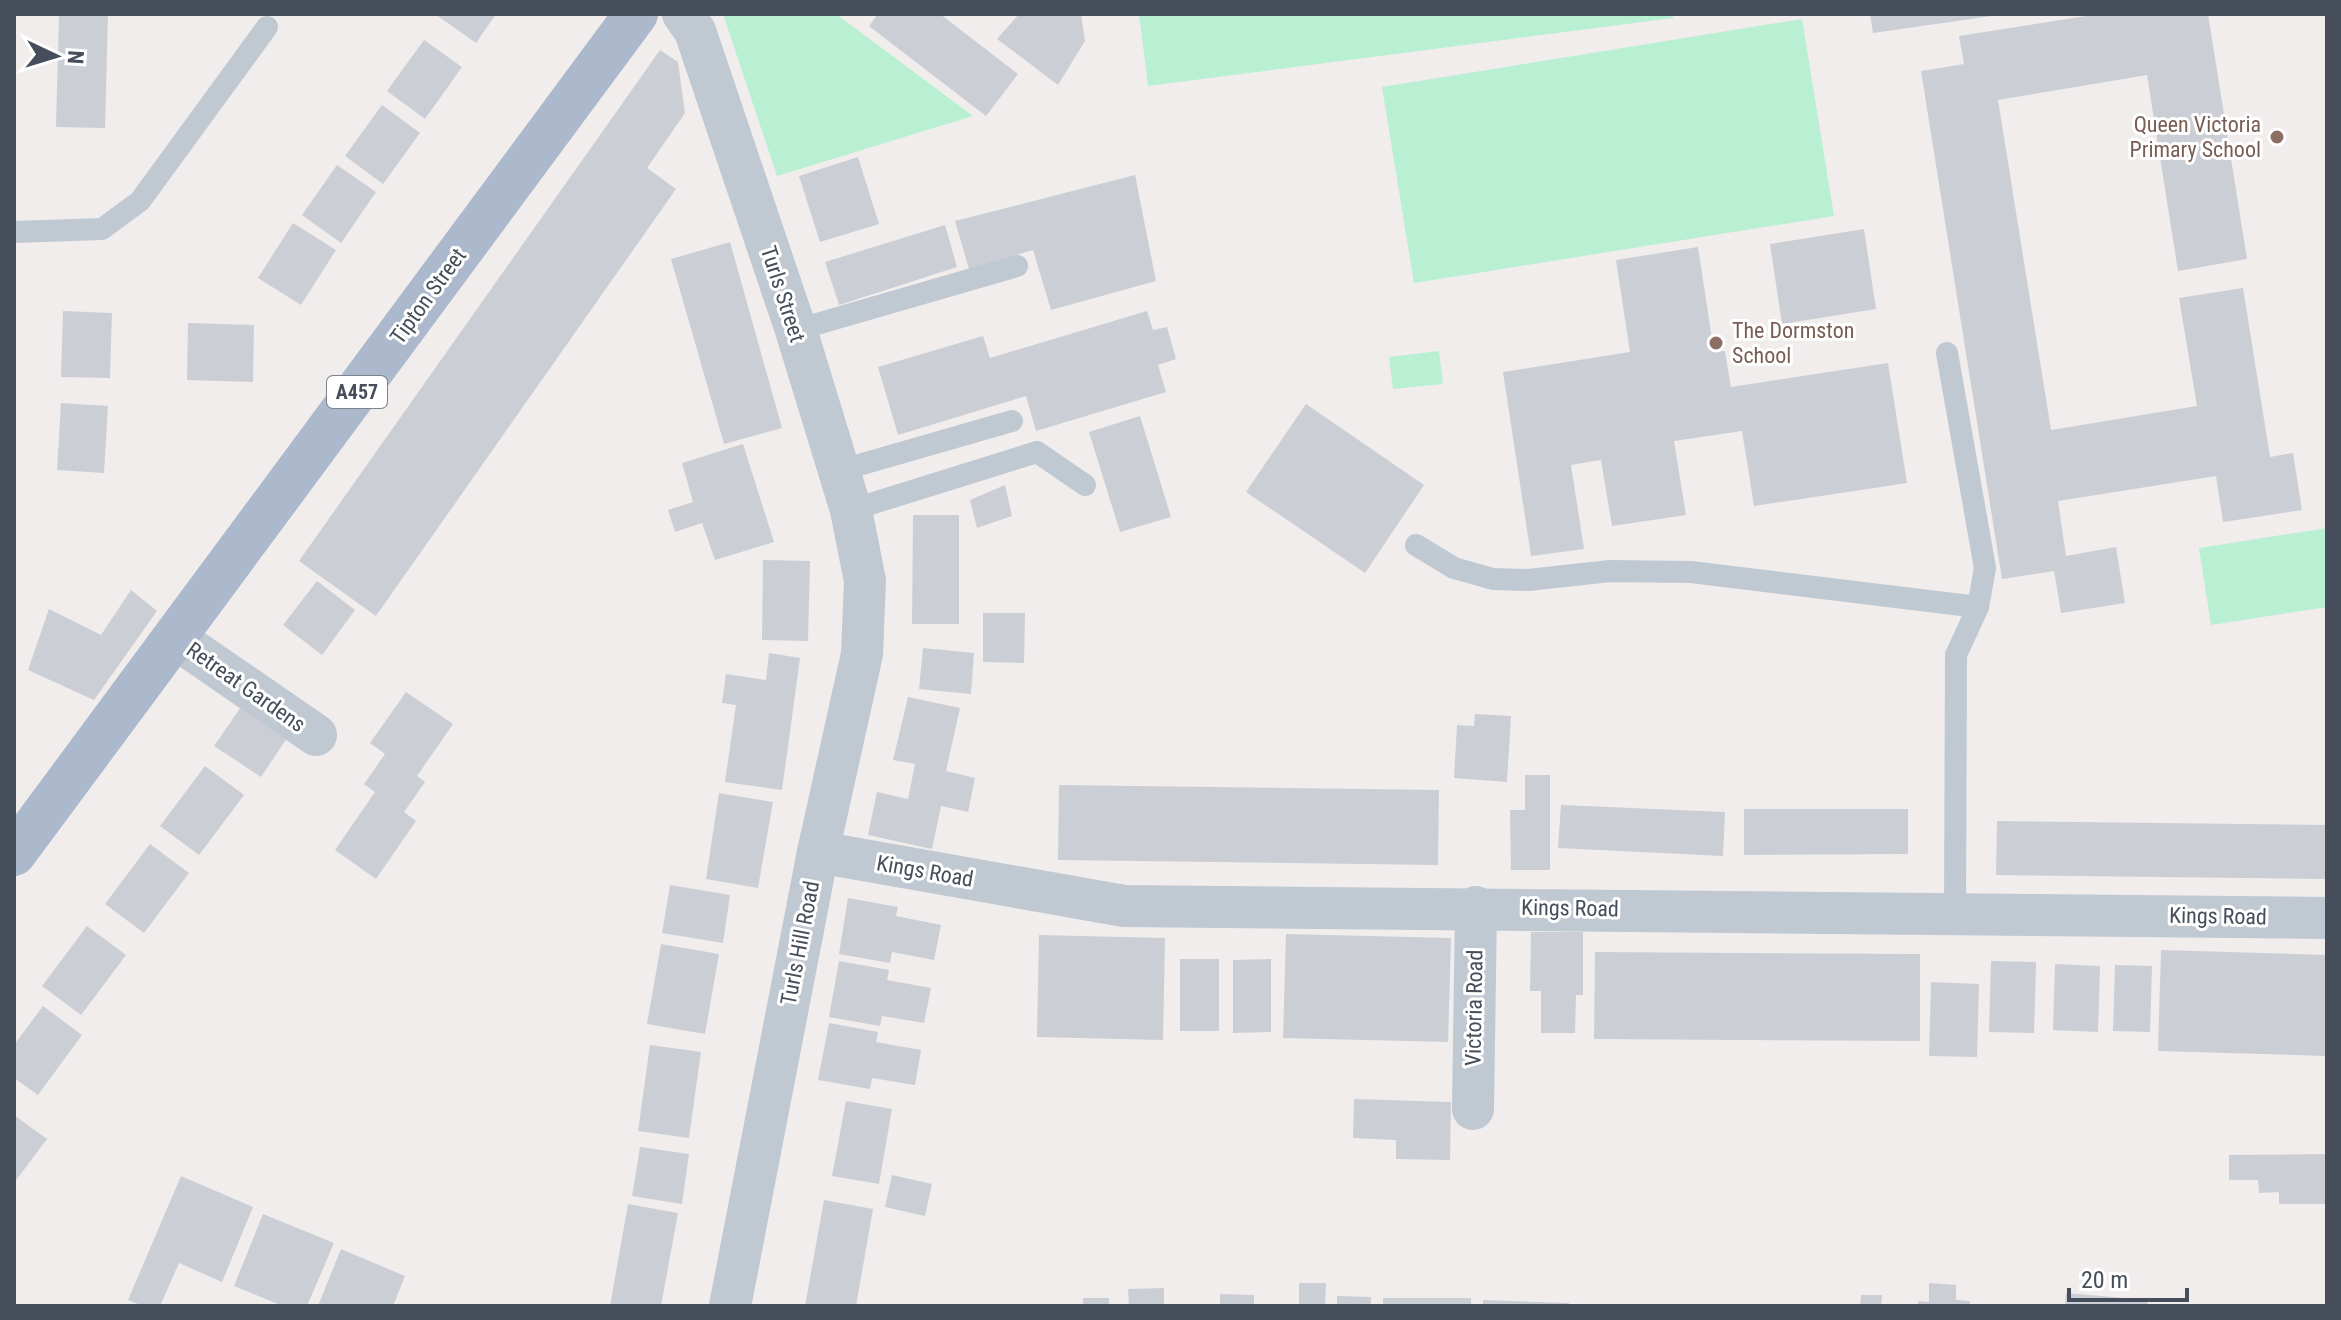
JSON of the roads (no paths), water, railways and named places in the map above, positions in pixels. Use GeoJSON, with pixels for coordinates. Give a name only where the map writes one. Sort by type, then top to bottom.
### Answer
{"type":"FeatureCollection","features":[{"type":"Feature","properties":{"kind":"main road","name":"Tipton Street"},"geometry":{"type":"LineString","coordinates":[[14,854],[636,14]]}},
{"type":"Feature","properties":{"kind":"street","name":"Turls Street"},"geometry":{"type":"LineString","coordinates":[[683,14],[695,31],[796,330],[844,490],[865,581]]}},
{"type":"Feature","properties":{"kind":"street","name":"Turls Hill Road"},"geometry":{"type":"LineString","coordinates":[[730,1306],[818,852],[862,654],[865,581]]}},
{"type":"Feature","properties":{"kind":"street","name":"Retreat Gardens"},"geometry":{"type":"LineString","coordinates":[[175,638],[316,735]]}},
{"type":"Feature","properties":{"kind":"street","name":"Kings Road"},"geometry":{"type":"LineString","coordinates":[[818,852],[1124,906],[1476,907],[2327,918]]}},
{"type":"Feature","properties":{"kind":"street","name":"Victoria Road"},"geometry":{"type":"LineString","coordinates":[[1473,1109],[1476,907]]}},
{"type":"Feature","properties":{"kind":"lane"},"geometry":{"type":"LineString","coordinates":[[14,232],[102,229],[140,201],[267,27]]}},
{"type":"Feature","properties":{"kind":"lane"},"geometry":{"type":"LineString","coordinates":[[796,330],[1017,266]]}},
{"type":"Feature","properties":{"kind":"lane"},"geometry":{"type":"LineString","coordinates":[[1947,353],[1985,568],[1978,607],[1956,655],[1955,913]]}},
{"type":"Feature","properties":{"kind":"lane"},"geometry":{"type":"LineString","coordinates":[[844,490],[1012,421]]}},
{"type":"Feature","properties":{"kind":"lane"},"geometry":{"type":"LineString","coordinates":[[844,490],[1037,452],[1085,485]]}},
{"type":"Feature","properties":{"kind":"lane"},"geometry":{"type":"LineString","coordinates":[[1416,545],[1454,568],[1493,579],[1528,580],[1610,571],[1691,572],[1978,607]]}},
{"type":"Feature","properties":{"kind":"place","name":"Queen Victoria Primary School"},"geometry":{"type":"Point","coordinates":[2277,137]}},
{"type":"Feature","properties":{"kind":"place","name":"The Dormston School"},"geometry":{"type":"Point","coordinates":[1716,343]}}]}
